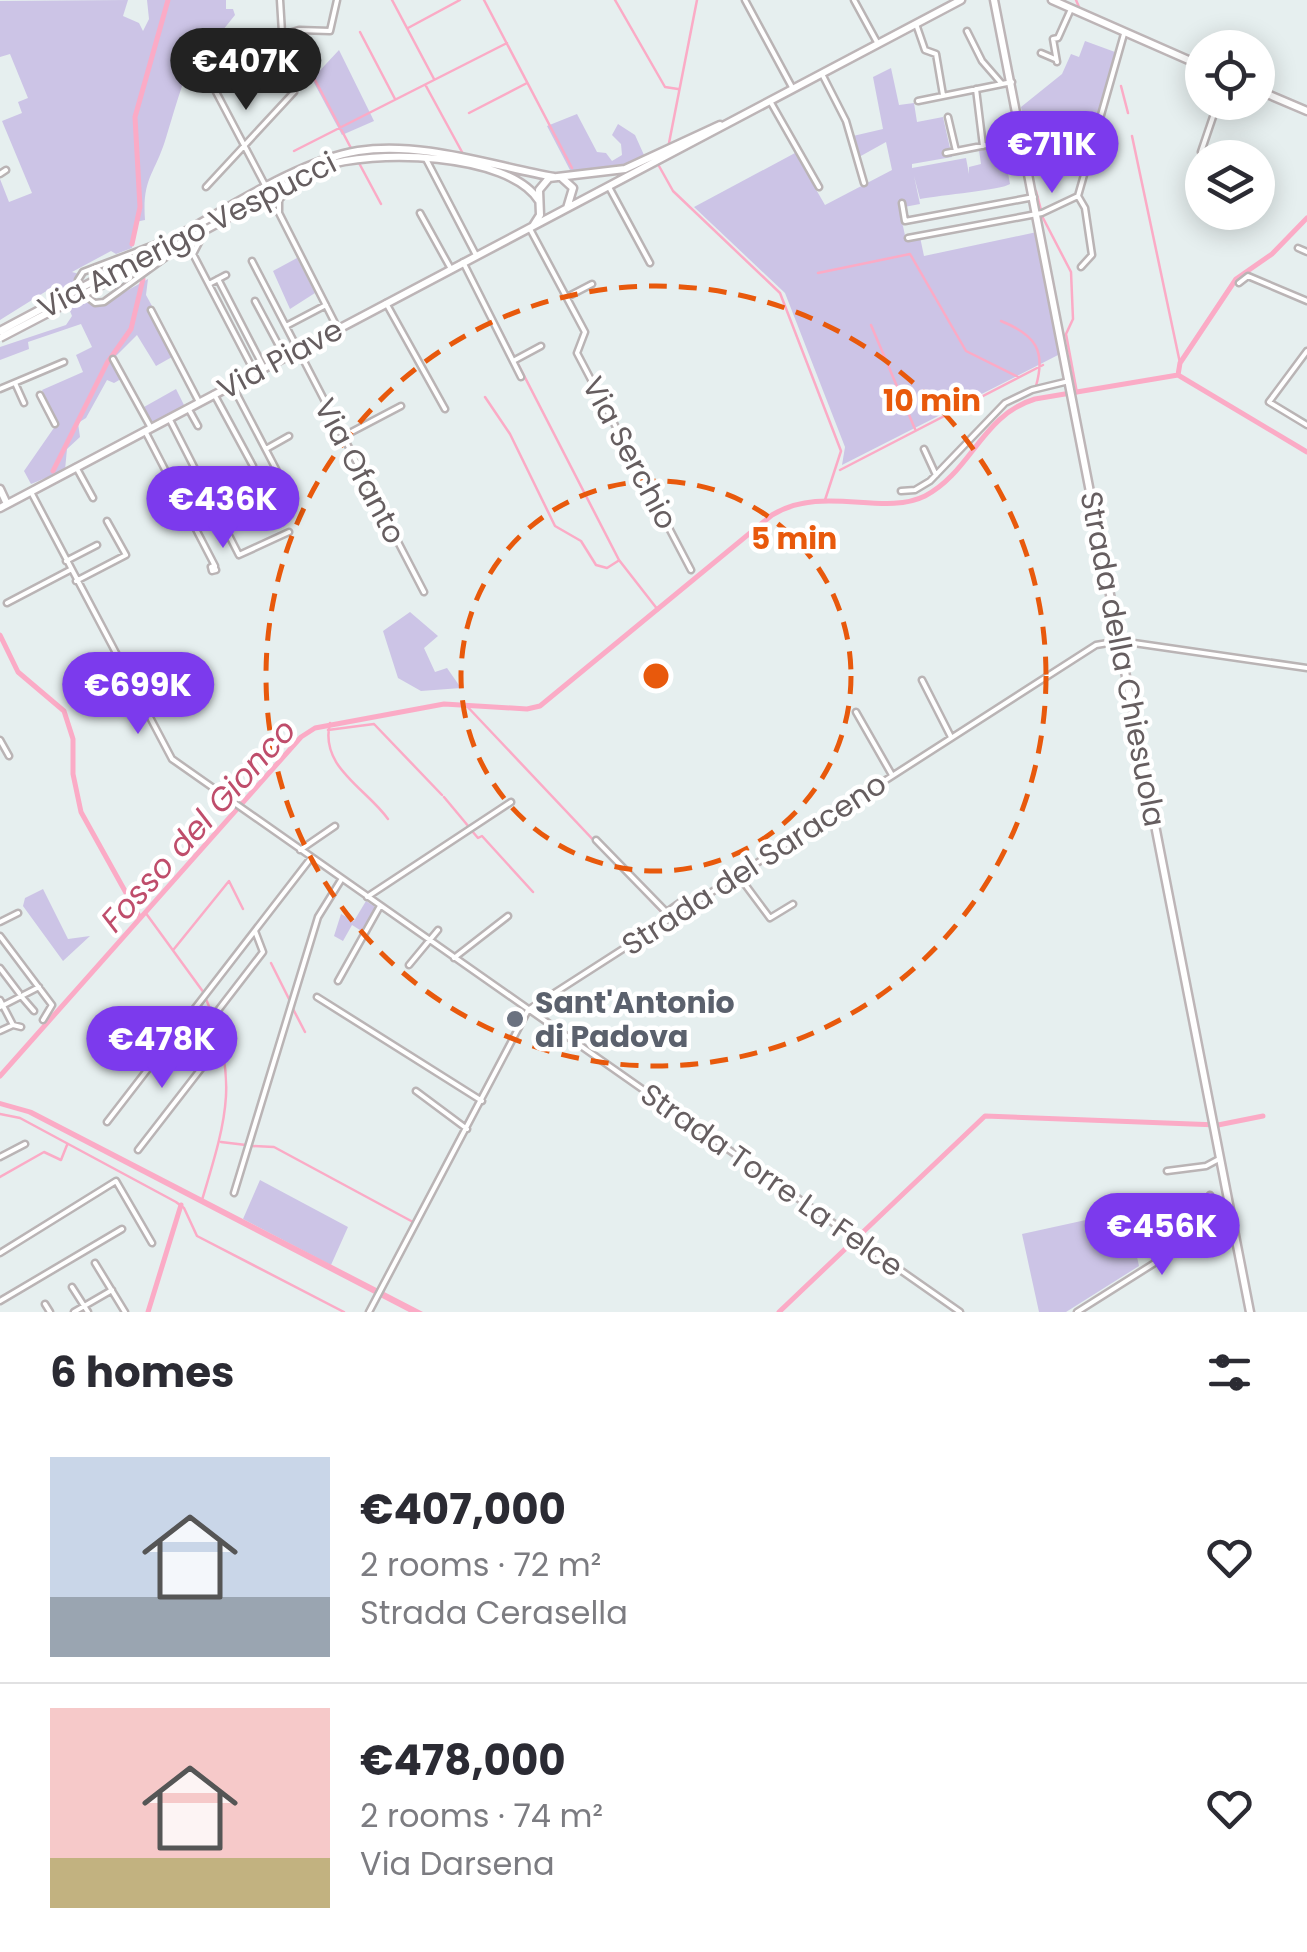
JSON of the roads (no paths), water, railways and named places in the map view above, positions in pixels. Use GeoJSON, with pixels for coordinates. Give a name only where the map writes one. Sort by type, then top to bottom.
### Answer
{"type":"FeatureCollection","features":[{"type":"Feature","properties":{"kind":"street"},"geometry":{"type":"LineString","coordinates":[[206,187],[294,91],[275,68],[282,51],[280,0]]}},
{"type":"Feature","properties":{"kind":"street"},"geometry":{"type":"LineString","coordinates":[[282,35],[299,30],[330,32],[337,0]]}},
{"type":"Feature","properties":{"kind":"street"},"geometry":{"type":"LineString","coordinates":[[745,0],[793,89]]}},
{"type":"Feature","properties":{"kind":"street"},"geometry":{"type":"LineString","coordinates":[[854,0],[878,44]]}},
{"type":"Feature","properties":{"kind":"street","name":"Via Piave"},"geometry":{"type":"LineString","coordinates":[[557,177],[591,176],[631,167],[770,102],[962,0]]}},
{"type":"Feature","properties":{"kind":"street"},"geometry":{"type":"LineString","coordinates":[[1052,0],[1185,59]]}},
{"type":"Feature","properties":{"kind":"street","name":"Strada della Chiesuola"},"geometry":{"type":"LineString","coordinates":[[996,2],[1250,1312]]}},
{"type":"Feature","properties":{"kind":"street"},"geometry":{"type":"LineString","coordinates":[[1041,53],[1057,61],[1052,39],[1058,38],[1071,8]]}},
{"type":"Feature","properties":{"kind":"street"},"geometry":{"type":"LineString","coordinates":[[916,24],[925,50],[936,54],[944,96]]}},
{"type":"Feature","properties":{"kind":"street"},"geometry":{"type":"LineString","coordinates":[[967,32],[982,62],[1002,84]]}},
{"type":"Feature","properties":{"kind":"street"},"geometry":{"type":"LineString","coordinates":[[1081,267],[1092,254],[1084,207],[1078,196],[1124,32]]}},
{"type":"Feature","properties":{"kind":"street"},"geometry":{"type":"LineString","coordinates":[[195,52],[267,189]]}},
{"type":"Feature","properties":{"kind":"street"},"geometry":{"type":"LineString","coordinates":[[822,74],[846,121],[864,183]]}},
{"type":"Feature","properties":{"kind":"street"},"geometry":{"type":"LineString","coordinates":[[918,101],[1012,82]]}},
{"type":"Feature","properties":{"kind":"street"},"geometry":{"type":"LineString","coordinates":[[976,89],[984,146]]}},
{"type":"Feature","properties":{"kind":"street"},"geometry":{"type":"LineString","coordinates":[[1275,98],[1307,112]]}},
{"type":"Feature","properties":{"kind":"street"},"geometry":{"type":"LineString","coordinates":[[770,102],[819,187]]}},
{"type":"Feature","properties":{"kind":"street","name":"Via Piave"},"geometry":{"type":"LineString","coordinates":[[4,506],[744,115]]}},
{"type":"Feature","properties":{"kind":"street"},"geometry":{"type":"LineString","coordinates":[[948,117],[956,151]]}},
{"type":"Feature","properties":{"kind":"street"},"geometry":{"type":"LineString","coordinates":[[946,153],[1022,138]]}},
{"type":"Feature","properties":{"kind":"street","name":"Via Amerigo Vespucci"},"geometry":{"type":"LineString","coordinates":[[154,254],[178,237],[332,157],[376,149],[428,153],[557,177]]}},
{"type":"Feature","properties":{"kind":"street","name":"Via Amerigo Vespucci"},"geometry":{"type":"LineString","coordinates":[[0,334],[304,177],[349,159],[388,155],[511,176],[540,202]]}},
{"type":"Feature","properties":{"kind":"street"},"geometry":{"type":"LineString","coordinates":[[426,159],[476,256]]}},
{"type":"Feature","properties":{"kind":"street"},"geometry":{"type":"LineString","coordinates":[[0,174],[6,170]]}},
{"type":"Feature","properties":{"kind":"street"},"geometry":{"type":"LineString","coordinates":[[304,177],[281,196],[279,213],[338,329]]}},
{"type":"Feature","properties":{"kind":"street"},"geometry":{"type":"LineString","coordinates":[[530,229],[539,219],[540,202],[541,185],[557,177],[570,183],[574,194],[564,210],[552,212],[540,202]]}},
{"type":"Feature","properties":{"kind":"street"},"geometry":{"type":"LineString","coordinates":[[610,189],[650,263]]}},
{"type":"Feature","properties":{"kind":"street"},"geometry":{"type":"LineString","coordinates":[[908,238],[1037,214],[1078,196]]}},
{"type":"Feature","properties":{"kind":"street"},"geometry":{"type":"LineString","coordinates":[[902,203],[906,221],[1034,197]]}},
{"type":"Feature","properties":{"kind":"street"},"geometry":{"type":"LineString","coordinates":[[240,212],[265,206],[279,213]]}},
{"type":"Feature","properties":{"kind":"street"},"geometry":{"type":"LineString","coordinates":[[420,213],[450,269]]}},
{"type":"Feature","properties":{"kind":"street"},"geometry":{"type":"LineString","coordinates":[[208,228],[194,254],[255,372]]}},
{"type":"Feature","properties":{"kind":"street","name":"Via Serchio"},"geometry":{"type":"LineString","coordinates":[[530,229],[584,332],[578,353],[691,570]]}},
{"type":"Feature","properties":{"kind":"street"},"geometry":{"type":"LineString","coordinates":[[178,237],[87,269],[78,280],[82,293],[95,303],[104,302],[193,237]]}},
{"type":"Feature","properties":{"kind":"street"},"geometry":{"type":"LineString","coordinates":[[1298,248],[1307,252]]}},
{"type":"Feature","properties":{"kind":"street","name":"Via Ofanto"},"geometry":{"type":"LineString","coordinates":[[252,262],[424,592]]}},
{"type":"Feature","properties":{"kind":"street"},"geometry":{"type":"LineString","coordinates":[[463,262],[521,377]]}},
{"type":"Feature","properties":{"kind":"street"},"geometry":{"type":"LineString","coordinates":[[209,284],[226,276]]}},
{"type":"Feature","properties":{"kind":"street"},"geometry":{"type":"LineString","coordinates":[[1238,283],[1249,276],[1307,301]]}},
{"type":"Feature","properties":{"kind":"street"},"geometry":{"type":"LineString","coordinates":[[218,280],[264,368]]}},
{"type":"Feature","properties":{"kind":"street"},"geometry":{"type":"LineString","coordinates":[[566,298],[592,284]]}},
{"type":"Feature","properties":{"kind":"street"},"geometry":{"type":"LineString","coordinates":[[255,301],[285,357]]}},
{"type":"Feature","properties":{"kind":"street"},"geometry":{"type":"LineString","coordinates":[[386,303],[445,409]]}},
{"type":"Feature","properties":{"kind":"street"},"geometry":{"type":"LineString","coordinates":[[286,327],[326,305]]}},
{"type":"Feature","properties":{"kind":"street"},"geometry":{"type":"LineString","coordinates":[[151,310],[199,402]]}},
{"type":"Feature","properties":{"kind":"street"},"geometry":{"type":"LineString","coordinates":[[513,361],[542,346]]}},
{"type":"Feature","properties":{"kind":"street"},"geometry":{"type":"LineString","coordinates":[[1307,351],[1269,402],[1307,425]]}},
{"type":"Feature","properties":{"kind":"street"},"geometry":{"type":"LineString","coordinates":[[113,359],[210,569]]}},
{"type":"Feature","properties":{"kind":"street"},"geometry":{"type":"LineString","coordinates":[[0,389],[64,362]]}},
{"type":"Feature","properties":{"kind":"street"},"geometry":{"type":"LineString","coordinates":[[901,490],[918,488],[936,475],[1005,403],[1034,389],[1069,381]]}},
{"type":"Feature","properties":{"kind":"street"},"geometry":{"type":"LineString","coordinates":[[14,383],[24,403]]}},
{"type":"Feature","properties":{"kind":"street"},"geometry":{"type":"LineString","coordinates":[[232,385],[277,471]]}},
{"type":"Feature","properties":{"kind":"street"},"geometry":{"type":"LineString","coordinates":[[214,394],[252,466]]}},
{"type":"Feature","properties":{"kind":"street"},"geometry":{"type":"LineString","coordinates":[[40,396],[55,424]]}},
{"type":"Feature","properties":{"kind":"street"},"geometry":{"type":"LineString","coordinates":[[342,437],[401,406]]}},
{"type":"Feature","properties":{"kind":"street"},"geometry":{"type":"LineString","coordinates":[[188,408],[198,426]]}},
{"type":"Feature","properties":{"kind":"street"},"geometry":{"type":"LineString","coordinates":[[169,418],[241,555],[289,532]]}},
{"type":"Feature","properties":{"kind":"street"},"geometry":{"type":"LineString","coordinates":[[266,449],[289,436]]}},
{"type":"Feature","properties":{"kind":"street"},"geometry":{"type":"LineString","coordinates":[[924,449],[936,475]]}},
{"type":"Feature","properties":{"kind":"street"},"geometry":{"type":"LineString","coordinates":[[76,467],[93,498]]}},
{"type":"Feature","properties":{"kind":"street"},"geometry":{"type":"LineString","coordinates":[[0,488],[4,506]]}},
{"type":"Feature","properties":{"kind":"street","name":"Strada Torre La Felce"},"geometry":{"type":"LineString","coordinates":[[31,492],[165,751],[341,880],[960,1312]]}},
{"type":"Feature","properties":{"kind":"street"},"geometry":{"type":"LineString","coordinates":[[223,524],[249,511]]}},
{"type":"Feature","properties":{"kind":"street"},"geometry":{"type":"LineString","coordinates":[[76,581],[126,555],[107,521]]}},
{"type":"Feature","properties":{"kind":"street"},"geometry":{"type":"LineString","coordinates":[[66,562],[97,544]]}},
{"type":"Feature","properties":{"kind":"street"},"geometry":{"type":"LineString","coordinates":[[8,603],[70,570]]}},
{"type":"Feature","properties":{"kind":"street"},"geometry":{"type":"LineString","coordinates":[[1120,641],[1307,668]]}},
{"type":"Feature","properties":{"kind":"street","name":"Strada del Saraceno"},"geometry":{"type":"LineString","coordinates":[[528,1010],[1090,648],[1120,641]]}},
{"type":"Feature","properties":{"kind":"street"},"geometry":{"type":"LineString","coordinates":[[922,680],[951,738]]}},
{"type":"Feature","properties":{"kind":"street"},"geometry":{"type":"LineString","coordinates":[[856,712],[892,775]]}},
{"type":"Feature","properties":{"kind":"street"},"geometry":{"type":"LineString","coordinates":[[0,740],[9,756]]}},
{"type":"Feature","properties":{"kind":"street"},"geometry":{"type":"LineString","coordinates":[[367,897],[511,802]]}},
{"type":"Feature","properties":{"kind":"street"},"geometry":{"type":"LineString","coordinates":[[300,850],[335,826]]}},
{"type":"Feature","properties":{"kind":"street"},"geometry":{"type":"LineString","coordinates":[[596,840],[672,918]]}},
{"type":"Feature","properties":{"kind":"street"},"geometry":{"type":"LineString","coordinates":[[107,1122],[310,858]]}},
{"type":"Feature","properties":{"kind":"street"},"geometry":{"type":"LineString","coordinates":[[738,875],[770,918],[792,904]]}},
{"type":"Feature","properties":{"kind":"street"},"geometry":{"type":"LineString","coordinates":[[234,1193],[319,915],[341,880]]}},
{"type":"Feature","properties":{"kind":"street"},"geometry":{"type":"LineString","coordinates":[[667,912],[685,900]]}},
{"type":"Feature","properties":{"kind":"street"},"geometry":{"type":"LineString","coordinates":[[338,981],[380,906]]}},
{"type":"Feature","properties":{"kind":"street"},"geometry":{"type":"LineString","coordinates":[[0,922],[18,912]]}},
{"type":"Feature","properties":{"kind":"street"},"geometry":{"type":"LineString","coordinates":[[454,958],[508,916]]}},
{"type":"Feature","properties":{"kind":"street"},"geometry":{"type":"LineString","coordinates":[[216,1013],[263,952],[255,930]]}},
{"type":"Feature","properties":{"kind":"street"},"geometry":{"type":"LineString","coordinates":[[409,965],[426,939],[438,930]]}},
{"type":"Feature","properties":{"kind":"street"},"geometry":{"type":"LineString","coordinates":[[0,936],[52,1007],[43,1020]]}},
{"type":"Feature","properties":{"kind":"street"},"geometry":{"type":"LineString","coordinates":[[0,968],[34,1011]]}},
{"type":"Feature","properties":{"kind":"street"},"geometry":{"type":"LineString","coordinates":[[21,1028],[13,1024],[1,1004],[39,987]]}},
{"type":"Feature","properties":{"kind":"street"},"geometry":{"type":"LineString","coordinates":[[317,997],[482,1101]]}},
{"type":"Feature","properties":{"kind":"street"},"geometry":{"type":"LineString","coordinates":[[368,1312],[528,1010]]}},
{"type":"Feature","properties":{"kind":"street"},"geometry":{"type":"LineString","coordinates":[[0,1032],[13,1024]]}},
{"type":"Feature","properties":{"kind":"street"},"geometry":{"type":"LineString","coordinates":[[138,1150],[207,1061],[176,1033]]}},
{"type":"Feature","properties":{"kind":"street"},"geometry":{"type":"LineString","coordinates":[[416,1090],[467,1129]]}},
{"type":"Feature","properties":{"kind":"street"},"geometry":{"type":"LineString","coordinates":[[0,1157],[26,1144]]}},
{"type":"Feature","properties":{"kind":"street"},"geometry":{"type":"LineString","coordinates":[[1167,1171],[1206,1166],[1219,1159]]}},
{"type":"Feature","properties":{"kind":"street"},"geometry":{"type":"LineString","coordinates":[[0,1253],[116,1181],[152,1243]]}},
{"type":"Feature","properties":{"kind":"street"},"geometry":{"type":"LineString","coordinates":[[1210,1195],[1216,1224]]}},
{"type":"Feature","properties":{"kind":"street"},"geometry":{"type":"LineString","coordinates":[[1184,1209],[1208,1229]]}},
{"type":"Feature","properties":{"kind":"street"},"geometry":{"type":"LineString","coordinates":[[1077,1312],[1230,1215]]}},
{"type":"Feature","properties":{"kind":"street"},"geometry":{"type":"LineString","coordinates":[[0,1302],[122,1229]]}},
{"type":"Feature","properties":{"kind":"street"},"geometry":{"type":"LineString","coordinates":[[1154,1243],[1164,1257]]}},
{"type":"Feature","properties":{"kind":"street"},"geometry":{"type":"LineString","coordinates":[[95,1262],[125,1312]]}},
{"type":"Feature","properties":{"kind":"street"},"geometry":{"type":"LineString","coordinates":[[72,1287],[88,1312]]}},
{"type":"Feature","properties":{"kind":"street"},"geometry":{"type":"LineString","coordinates":[[74,1312],[112,1290]]}},
{"type":"Feature","properties":{"kind":"street"},"geometry":{"type":"LineString","coordinates":[[45,1304],[50,1312]]}},
{"type":"Feature","properties":{"kind":"waterway"},"geometry":{"type":"LineString","coordinates":[[132,244],[140,207],[135,117],[168,0]]}},
{"type":"Feature","properties":{"kind":"waterway"},"geometry":{"type":"LineString","coordinates":[[392,0],[434,79]]}},
{"type":"Feature","properties":{"kind":"waterway"},"geometry":{"type":"LineString","coordinates":[[408,28],[460,0]]}},
{"type":"Feature","properties":{"kind":"waterway"},"geometry":{"type":"LineString","coordinates":[[484,0],[572,168]]}},
{"type":"Feature","properties":{"kind":"waterway"},"geometry":{"type":"LineString","coordinates":[[615,0],[665,87],[678,89]]}},
{"type":"Feature","properties":{"kind":"waterway"},"geometry":{"type":"LineString","coordinates":[[669,143],[697,0]]}},
{"type":"Feature","properties":{"kind":"waterway"},"geometry":{"type":"LineString","coordinates":[[1076,0],[1079,7]]}},
{"type":"Feature","properties":{"kind":"waterway"},"geometry":{"type":"LineString","coordinates":[[360,32],[395,99]]}},
{"type":"Feature","properties":{"kind":"waterway"},"geometry":{"type":"LineString","coordinates":[[294,151],[507,43]]}},
{"type":"Feature","properties":{"kind":"waterway"},"geometry":{"type":"LineString","coordinates":[[314,78],[352,150]]}},
{"type":"Feature","properties":{"kind":"waterway"},"geometry":{"type":"LineString","coordinates":[[469,113],[527,83]]}},
{"type":"Feature","properties":{"kind":"waterway"},"geometry":{"type":"LineString","coordinates":[[426,86],[462,152]]}},
{"type":"Feature","properties":{"kind":"waterway"},"geometry":{"type":"LineString","coordinates":[[1121,86],[1128,113]]}},
{"type":"Feature","properties":{"kind":"waterway"},"geometry":{"type":"LineString","coordinates":[[1132,136],[1180,363]]}},
{"type":"Feature","properties":{"kind":"waterway"},"geometry":{"type":"LineString","coordinates":[[359,163],[381,204]]}},
{"type":"Feature","properties":{"kind":"waterway"},"geometry":{"type":"LineString","coordinates":[[659,166],[673,191],[780,293],[841,451],[825,500]]}},
{"type":"Feature","properties":{"kind":"waterway"},"geometry":{"type":"LineString","coordinates":[[1036,191],[1041,210]]}},
{"type":"Feature","properties":{"kind":"waterway"},"geometry":{"type":"LineString","coordinates":[[1042,216],[1071,272],[1073,319],[1066,334],[1077,393]]}},
{"type":"Feature","properties":{"kind":"waterway"},"geometry":{"type":"LineString","coordinates":[[1178,375],[1180,363],[1236,279],[1272,254],[1307,218]]}},
{"type":"Feature","properties":{"kind":"waterway"},"geometry":{"type":"LineString","coordinates":[[818,273],[910,254],[966,351],[1018,377]]}},
{"type":"Feature","properties":{"kind":"waterway"},"geometry":{"type":"LineString","coordinates":[[467,265],[619,560],[658,610]]}},
{"type":"Feature","properties":{"kind":"waterway"},"geometry":{"type":"LineString","coordinates":[[53,471],[107,363],[131,329],[143,279]]}},
{"type":"Feature","properties":{"kind":"waterway"},"geometry":{"type":"LineString","coordinates":[[1001,321],[1023,332],[1035,346],[1040,363],[1036,386]]}},
{"type":"Feature","properties":{"kind":"waterway"},"geometry":{"type":"LineString","coordinates":[[871,325],[915,429]]}},
{"type":"Feature","properties":{"kind":"waterway"},"geometry":{"type":"LineString","coordinates":[[840,470],[1043,365]]}},
{"type":"Feature","properties":{"kind":"waterway","name":"Fosso del Gionco"},"geometry":{"type":"LineString","coordinates":[[0,1076],[301,737],[315,728],[444,704],[527,709],[540,706],[772,515],[812,502],[891,503],[925,496],[954,473],[1002,418],[1035,399],[1178,375],[1307,452]]}},
{"type":"Feature","properties":{"kind":"waterway"},"geometry":{"type":"LineString","coordinates":[[485,397],[510,434],[555,526],[581,541],[596,565],[607,568],[618,561]]}},
{"type":"Feature","properties":{"kind":"waterway"},"geometry":{"type":"LineString","coordinates":[[0,635],[18,672],[64,711],[73,739],[73,774],[81,812],[140,918]]}},
{"type":"Feature","properties":{"kind":"waterway"},"geometry":{"type":"LineString","coordinates":[[463,702],[667,918]]}},
{"type":"Feature","properties":{"kind":"waterway"},"geometry":{"type":"LineString","coordinates":[[330,723],[328,738],[338,765],[388,819]]}},
{"type":"Feature","properties":{"kind":"waterway"},"geometry":{"type":"LineString","coordinates":[[328,730],[374,724],[442,795]]}},
{"type":"Feature","properties":{"kind":"waterway"},"geometry":{"type":"LineString","coordinates":[[444,797],[469,827]]}},
{"type":"Feature","properties":{"kind":"waterway"},"geometry":{"type":"LineString","coordinates":[[472,831],[478,838],[482,836],[533,892]]}},
{"type":"Feature","properties":{"kind":"waterway"},"geometry":{"type":"LineString","coordinates":[[174,949],[229,881],[243,909]]}},
{"type":"Feature","properties":{"kind":"waterway"},"geometry":{"type":"LineString","coordinates":[[145,912],[204,993]]}},
{"type":"Feature","properties":{"kind":"waterway"},"geometry":{"type":"LineString","coordinates":[[271,963],[290,1001]]}},
{"type":"Feature","properties":{"kind":"waterway"},"geometry":{"type":"LineString","coordinates":[[202,1200],[226,1100],[223,1053],[206,999]]}},
{"type":"Feature","properties":{"kind":"waterway"},"geometry":{"type":"LineString","coordinates":[[292,1007],[305,1032]]}},
{"type":"Feature","properties":{"kind":"waterway","name":"Fosso del Gionco"},"geometry":{"type":"LineString","coordinates":[[0,1114],[20,1118],[176,1202],[184,1208],[197,1236],[344,1312]]}},
{"type":"Feature","properties":{"kind":"waterway"},"geometry":{"type":"LineString","coordinates":[[779,1312],[985,1116],[1218,1125],[1263,1116]]}},
{"type":"Feature","properties":{"kind":"waterway"},"geometry":{"type":"LineString","coordinates":[[221,1142],[246,1145]]}},
{"type":"Feature","properties":{"kind":"waterway"},"geometry":{"type":"LineString","coordinates":[[0,1177],[44,1152],[61,1160],[67,1145]]}},
{"type":"Feature","properties":{"kind":"waterway"},"geometry":{"type":"LineString","coordinates":[[252,1146],[274,1147],[413,1222]]}},
{"type":"Feature","properties":{"kind":"waterway","name":"Fosso del Gionco"},"geometry":{"type":"LineString","coordinates":[[148,1312],[181,1205]]}},
{"type":"Feature","properties":{"kind":"place","name":"Sant'Antonio di Padova"},"geometry":{"type":"Point","coordinates":[515,1019]}}]}
